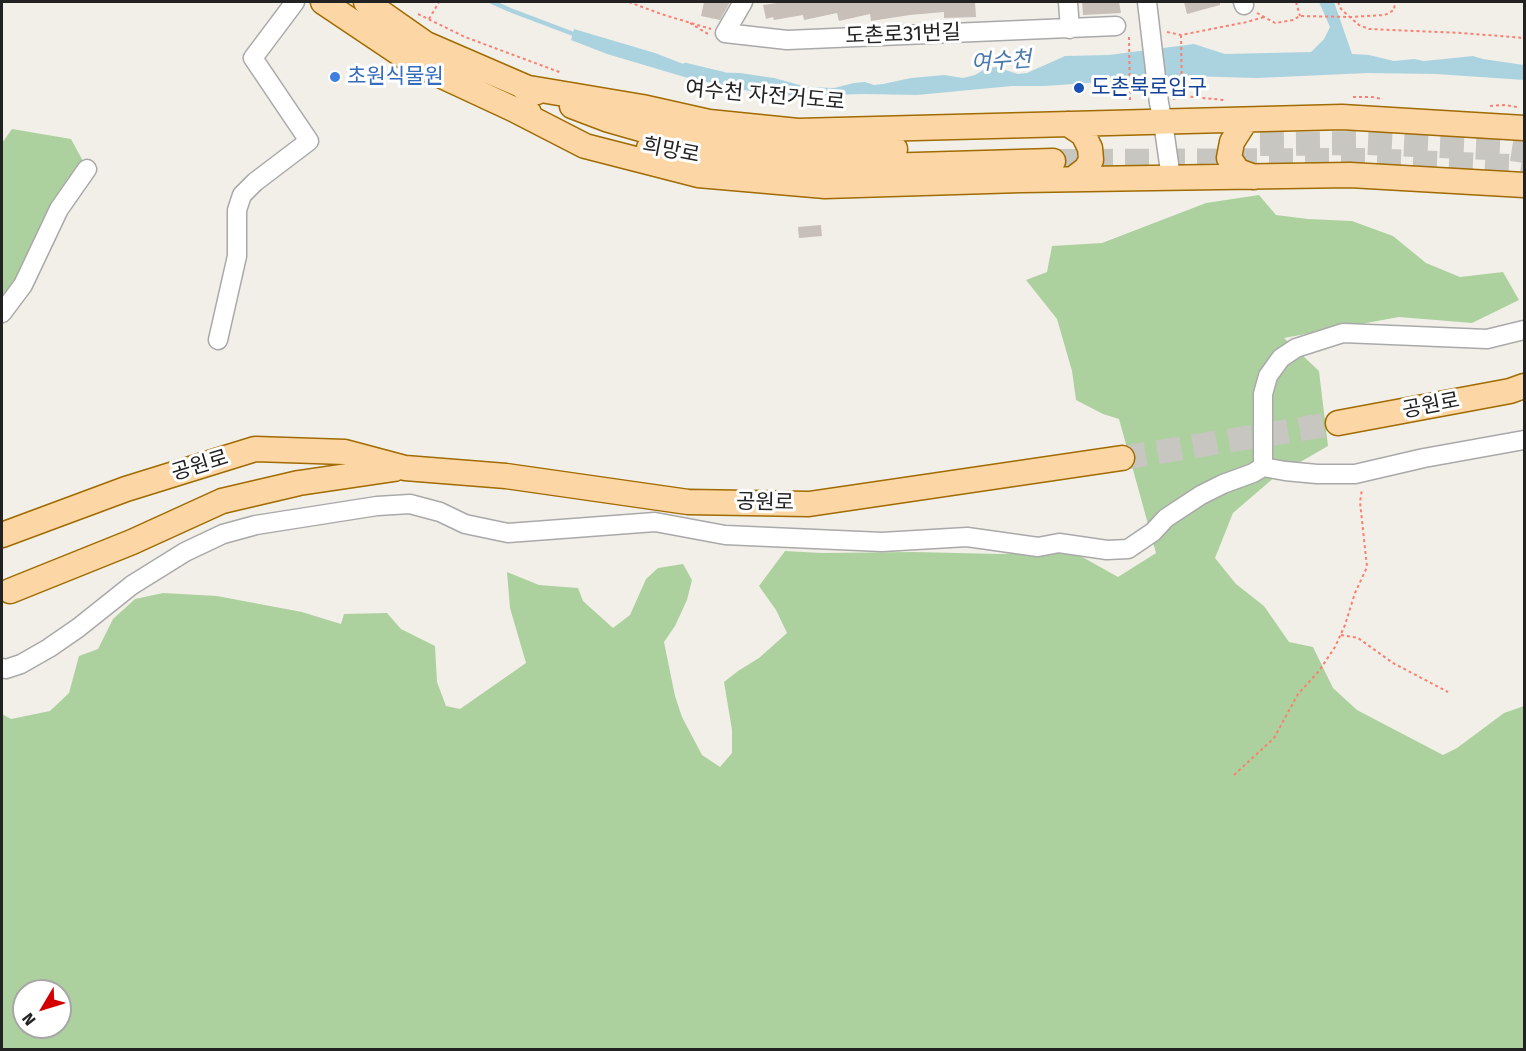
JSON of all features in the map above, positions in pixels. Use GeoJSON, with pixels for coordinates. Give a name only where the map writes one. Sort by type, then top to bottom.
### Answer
{"type":"FeatureCollection","features":[{"type":"Feature","properties":{"kind":"main road","name":"희망로"},"geometry":{"type":"LineString","coordinates":[[323,2],[414,63],[513,109],[641,146],[711,159],[782,166],[848,167],[1053,154],[783,149],[644,130],[609,120],[523,87],[426,44],[366,2]]}},
{"type":"Feature","properties":{"kind":"main road"},"geometry":{"type":"LineString","coordinates":[[523,87],[642,107],[709,122],[798,131],[1068,124],[1161,113],[1246,120],[1342,117],[1524,128]]}},
{"type":"Feature","properties":{"kind":"main road"},"geometry":{"type":"LineString","coordinates":[[513,109],[585,146],[698,176],[825,186],[1073,179],[1350,175],[1524,185]]}},
{"type":"Feature","properties":{"kind":"main road"},"geometry":{"type":"LineString","coordinates":[[1246,120],[1232,142],[1229,158],[1238,171],[1254,177]]}},
{"type":"Feature","properties":{"kind":"main road"},"geometry":{"type":"LineString","coordinates":[[1068,124],[1083,134],[1090,148],[1091,160],[1086,169],[1073,179]]}},
{"type":"Feature","properties":{"kind":"main road","name":"공원로"},"geometry":{"type":"LineString","coordinates":[[1338,423],[1510,391],[1524,386]]}},
{"type":"Feature","properties":{"kind":"main road","name":"공원로"},"geometry":{"type":"LineString","coordinates":[[2,535],[126,489],[255,449],[345,452],[405,468],[506,476],[688,502],[809,504],[1122,458]]}},
{"type":"Feature","properties":{"kind":"main road","name":"공원로"},"geometry":{"type":"LineString","coordinates":[[10,591],[132,542],[222,501],[299,483],[405,468]]}},
{"type":"Feature","properties":{"kind":"street"},"geometry":{"type":"LineString","coordinates":[[218,340],[237,256],[237,210],[242,195],[255,182],[309,141],[253,58],[295,2]]}},
{"type":"Feature","properties":{"kind":"street"},"geometry":{"type":"LineString","coordinates":[[725,33],[742,2]]}},
{"type":"Feature","properties":{"kind":"street"},"geometry":{"type":"LineString","coordinates":[[1068,2],[1070,29]]}},
{"type":"Feature","properties":{"kind":"street"},"geometry":{"type":"LineString","coordinates":[[1147,2],[1171,178]]}},
{"type":"Feature","properties":{"kind":"street","name":"도촌로31번길"},"geometry":{"type":"LineString","coordinates":[[725,33],[787,40],[1070,29],[1123,33]]}},
{"type":"Feature","properties":{"kind":"street"},"geometry":{"type":"LineString","coordinates":[[2,313],[23,285],[59,209],[87,169]]}},
{"type":"Feature","properties":{"kind":"street"},"geometry":{"type":"LineString","coordinates":[[1263,467],[1263,394],[1269,376],[1281,358],[1296,348],[1343,333],[1487,339],[1524,330]]}},
{"type":"Feature","properties":{"kind":"street"},"geometry":{"type":"LineString","coordinates":[[2,668],[6,669],[21,664],[49,648],[139,580],[185,552],[223,534],[256,525],[377,506],[410,504],[440,512],[465,524],[508,533],[655,522],[725,535],[882,542],[967,537],[1038,547],[1059,543],[1107,550],[1128,549],[1153,532],[1166,518],[1201,495],[1222,483],[1253,473],[1263,467],[1317,474],[1355,474],[1424,458],[1524,440]]}},
{"type":"Feature","properties":{"kind":"path"},"geometry":{"type":"LineString","coordinates":[[429,19],[439,2]]}},
{"type":"Feature","properties":{"kind":"path"},"geometry":{"type":"LineString","coordinates":[[629,2],[725,33]]}},
{"type":"Feature","properties":{"kind":"path"},"geometry":{"type":"LineString","coordinates":[[1296,2],[1300,16]]}},
{"type":"Feature","properties":{"kind":"path"},"geometry":{"type":"LineString","coordinates":[[1338,2],[1341,9],[1359,25],[1368,29],[1524,38]]}},
{"type":"Feature","properties":{"kind":"path"},"geometry":{"type":"LineString","coordinates":[[1244,3],[1275,23],[1293,20],[1300,16],[1385,15],[1394,10],[1395,2]]}},
{"type":"Feature","properties":{"kind":"path"},"geometry":{"type":"LineString","coordinates":[[413,12],[465,37],[570,76]]}},
{"type":"Feature","properties":{"kind":"path"},"geometry":{"type":"LineString","coordinates":[[1151,28],[1181,35],[1264,17]]}},
{"type":"Feature","properties":{"kind":"path"},"geometry":{"type":"LineString","coordinates":[[1123,33],[1130,102]]}},
{"type":"Feature","properties":{"kind":"path"},"geometry":{"type":"LineString","coordinates":[[1124,104],[1130,102],[1161,113],[1182,96],[1181,35]]}},
{"type":"Feature","properties":{"kind":"path"},"geometry":{"type":"LineString","coordinates":[[1234,775],[1274,738],[1298,694],[1319,671],[1341,635],[1355,593],[1367,567],[1360,502],[1366,472]]}},
{"type":"Feature","properties":{"kind":"path"},"geometry":{"type":"LineString","coordinates":[[1341,635],[1358,638],[1393,663],[1449,692]]}},
{"type":"Feature","properties":{"kind":"green space"},"geometry":{"type":"Polygon","coordinates":[[[12,129],[71,139],[83,161],[18,280],[2,301],[2,143],[12,129]]]}},
{"type":"Feature","properties":{"kind":"green space"},"geometry":{"type":"Polygon","coordinates":[[[1259,195],[1276,215],[1352,221],[1393,236],[1426,263],[1460,277],[1503,272],[1519,300],[1472,323],[1399,317],[1284,338],[1319,371],[1328,446],[1276,476],[1233,513],[1215,558],[1236,584],[1264,606],[1289,642],[1313,647],[1333,688],[1357,710],[1443,755],[1457,748],[1504,713],[1524,706],[1524,1049],[2,1049],[2,714],[11,719],[50,711],[69,693],[79,656],[98,649],[113,619],[135,599],[163,593],[217,596],[302,612],[341,624],[344,614],[387,613],[401,629],[435,646],[437,682],[446,706],[460,709],[526,663],[510,608],[507,572],[539,585],[578,588],[583,601],[613,628],[630,615],[646,579],[658,568],[683,564],[692,580],[687,600],[675,626],[664,642],[675,696],[682,717],[702,755],[720,767],[732,753],[732,730],[724,682],[759,658],[787,633],[776,610],[759,586],[785,551],[1077,554],[1118,577],[1156,553],[1119,419],[1103,414],[1076,400],[1072,371],[1057,319],[1026,280],[1047,272],[1052,246],[1102,243],[1206,203],[1259,195]]]}},
{"type":"Feature","properties":{"kind":"water"},"geometry":{"type":"Polygon","coordinates":[[[1319,2],[1334,2],[1352,54],[1369,55],[1394,61],[1414,59],[1424,61],[1473,56],[1524,65],[1524,80],[1436,74],[1368,73],[1257,78],[1187,76],[1045,86],[1012,86],[917,95],[797,96],[759,93],[688,78],[607,54],[571,40],[574,29],[655,53],[704,72],[740,73],[774,78],[807,87],[834,88],[854,83],[865,82],[874,85],[944,75],[963,78],[996,67],[1018,74],[1027,73],[1065,56],[1109,55],[1194,44],[1225,54],[1311,52],[1324,39],[1330,27],[1319,2]]]}},
{"type":"Feature","properties":{"kind":"building"},"geometry":{"type":"Polygon","coordinates":[[[704,2],[730,2],[720,20],[701,16],[704,2]]]}},
{"type":"Feature","properties":{"kind":"building"},"geometry":{"type":"Polygon","coordinates":[[[784,2],[975,2],[976,17],[944,18],[944,12],[871,21],[870,14],[839,21],[837,13],[804,20],[803,15],[774,20],[773,17],[766,19],[763,5],[784,2]]]}},
{"type":"Feature","properties":{"kind":"building"},"geometry":{"type":"Polygon","coordinates":[[[1082,2],[1119,2],[1121,13],[1083,15],[1082,2]]]}},
{"type":"Feature","properties":{"kind":"building"},"geometry":{"type":"Polygon","coordinates":[[[1184,2],[1220,2],[1220,5],[1187,14],[1184,2]]]}},
{"type":"Feature","properties":{"kind":"building"},"geometry":{"type":"Polygon","coordinates":[[[821,225],[822,236],[799,238],[798,227],[821,225]]]}},
{"type":"Feature","properties":{"kind":"waterway","name":"여수천"},"geometry":{"type":"LineString","coordinates":[[492,2],[576,35]]}},
{"type":"Feature","properties":{"kind":"waterway","name":"여수천"},"geometry":{"type":"LineString","coordinates":[[685,65],[723,74]]}},
{"type":"Feature","properties":{"kind":"tunnel"},"geometry":{"type":"LineString","coordinates":[[1260,144],[1366,143],[1524,151]]}},
{"type":"Feature","properties":{"kind":"tunnel"},"geometry":{"type":"LineString","coordinates":[[1053,161],[1366,160],[1524,168]]}},
{"type":"Feature","properties":{"kind":"tunnel"},"geometry":{"type":"LineString","coordinates":[[1122,458],[1338,423]]}},
{"type":"Feature","properties":{"kind":"place","name":"초원식물원"},"geometry":{"type":"Point","coordinates":[335,77]}},
{"type":"Feature","properties":{"kind":"place","name":"도촌북로입구"},"geometry":{"type":"Point","coordinates":[1079,88]}}]}
